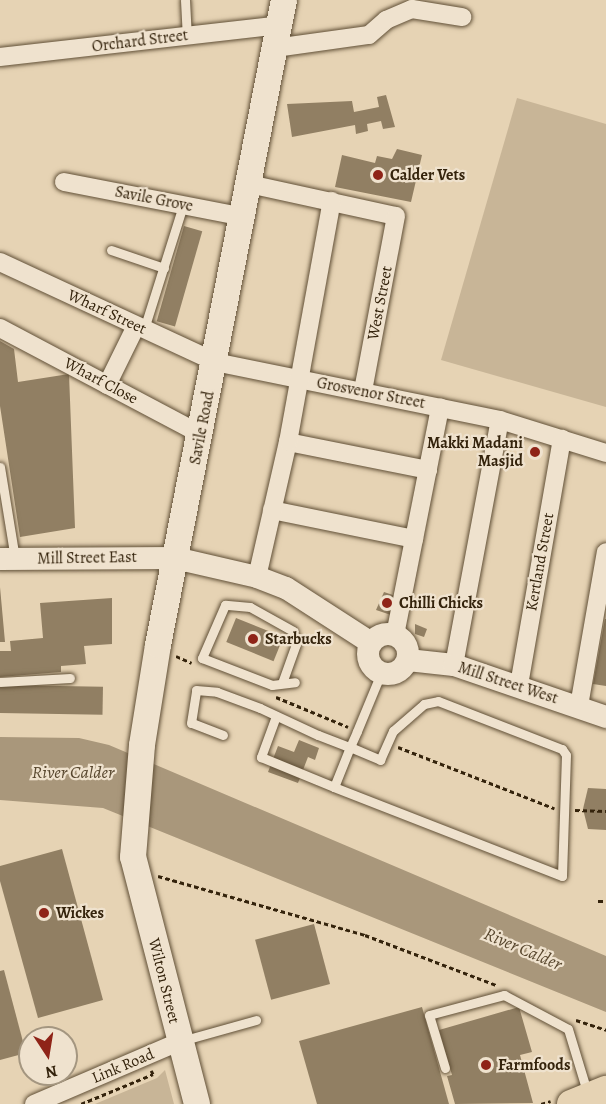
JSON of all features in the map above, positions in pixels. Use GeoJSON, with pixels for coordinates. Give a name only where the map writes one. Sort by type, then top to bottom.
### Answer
{"type":"FeatureCollection","features":[{"type":"Feature","properties":{"kind":"main road","name":"Savile Road"},"geometry":{"type":"LineString","coordinates":[[141,865],[142,745],[175,558],[202,435],[280,24]]}},
{"type":"Feature","properties":{"kind":"main road","name":"Wilton Street"},"geometry":{"type":"LineString","coordinates":[[141,865],[179,1042],[197,1104]]}},
{"type":"Feature","properties":{"kind":"street","name":"Orchard Street"},"geometry":{"type":"LineString","coordinates":[[0,57],[280,24],[369,35],[386,20],[412,9],[462,17]]}},
{"type":"Feature","properties":{"kind":"street","name":"Savile Grove"},"geometry":{"type":"LineString","coordinates":[[64,182],[244,217]]}},
{"type":"Feature","properties":{"kind":"street"},"geometry":{"type":"LineString","coordinates":[[249,184],[332,201],[297,379],[288,442],[257,577]]}},
{"type":"Feature","properties":{"kind":"street","name":"West Street"},"geometry":{"type":"LineString","coordinates":[[332,201],[396,216],[363,390]]}},
{"type":"Feature","properties":{"kind":"street","name":"Wharf Street"},"geometry":{"type":"LineString","coordinates":[[0,262],[215,362]]}},
{"type":"Feature","properties":{"kind":"street","name":"Wharf Close"},"geometry":{"type":"LineString","coordinates":[[0,328],[202,435]]}},
{"type":"Feature","properties":{"kind":"street"},"geometry":{"type":"LineString","coordinates":[[107,385],[140,328]]}},
{"type":"Feature","properties":{"kind":"street","name":"Grosvenor Street"},"geometry":{"type":"LineString","coordinates":[[215,362],[440,407],[395,635]]}},
{"type":"Feature","properties":{"kind":"street"},"geometry":{"type":"LineString","coordinates":[[440,407],[500,420],[606,453]]}},
{"type":"Feature","properties":{"kind":"street"},"geometry":{"type":"LineString","coordinates":[[454,665],[500,420]]}},
{"type":"Feature","properties":{"kind":"street","name":"Kertland Street"},"geometry":{"type":"LineString","coordinates":[[519,685],[562,439]]}},
{"type":"Feature","properties":{"kind":"street"},"geometry":{"type":"LineString","coordinates":[[288,442],[428,470]]}},
{"type":"Feature","properties":{"kind":"street"},"geometry":{"type":"LineString","coordinates":[[272,510],[414,538]]}},
{"type":"Feature","properties":{"kind":"street"},"geometry":{"type":"LineString","coordinates":[[579,706],[606,552]]}},
{"type":"Feature","properties":{"kind":"street"},"geometry":{"type":"LineString","coordinates":[[175,558],[257,577],[286,588],[371,643]]}},
{"type":"Feature","properties":{"kind":"street","name":"Mill Street East"},"geometry":{"type":"LineString","coordinates":[[8,559],[175,558]]}},
{"type":"Feature","properties":{"kind":"street"},"geometry":{"type":"LineString","coordinates":[[384,634],[395,635],[406,644],[408,660],[394,674],[381,674],[369,661],[371,643],[384,634]]}},
{"type":"Feature","properties":{"kind":"street","name":"Mill Street West"},"geometry":{"type":"LineString","coordinates":[[408,660],[454,665],[519,685],[606,717]]}},
{"type":"Feature","properties":{"kind":"street","name":"Link Road"},"geometry":{"type":"LineString","coordinates":[[34,1104],[179,1042]]}},
{"type":"Feature","properties":{"kind":"lane"},"geometry":{"type":"LineString","coordinates":[[185,0],[187,35]]}},
{"type":"Feature","properties":{"kind":"lane"},"geometry":{"type":"LineString","coordinates":[[140,328],[164,268],[183,205]]}},
{"type":"Feature","properties":{"kind":"lane"},"geometry":{"type":"LineString","coordinates":[[111,250],[164,268]]}},
{"type":"Feature","properties":{"kind":"lane"},"geometry":{"type":"LineString","coordinates":[[0,467],[8,559]]}},
{"type":"Feature","properties":{"kind":"lane"},"geometry":{"type":"LineString","coordinates":[[282,683],[296,644],[293,631],[250,607],[225,604],[202,658],[272,685],[295,682]]}},
{"type":"Feature","properties":{"kind":"lane"},"geometry":{"type":"LineString","coordinates":[[334,788],[381,674]]}},
{"type":"Feature","properties":{"kind":"lane"},"geometry":{"type":"LineString","coordinates":[[0,682],[70,678]]}},
{"type":"Feature","properties":{"kind":"lane"},"geometry":{"type":"LineString","coordinates":[[223,735],[191,723],[196,690],[217,692],[276,716],[380,760],[393,731],[414,710],[438,701],[562,749],[566,755],[562,876],[334,788],[261,757],[276,716]]}},
{"type":"Feature","properties":{"kind":"lane"},"geometry":{"type":"LineString","coordinates":[[445,1068],[429,1015],[504,995],[568,1029],[584,1089],[589,1097]]}},
{"type":"Feature","properties":{"kind":"lane"},"geometry":{"type":"LineString","coordinates":[[179,1042],[256,1020]]}},
{"type":"Feature","properties":{"kind":"path"},"geometry":{"type":"LineString","coordinates":[[141,865],[365,935],[505,989]]}},
{"type":"Feature","properties":{"kind":"path"},"geometry":{"type":"LineString","coordinates":[[598,901],[606,901]]}},
{"type":"Feature","properties":{"kind":"path"},"geometry":{"type":"LineString","coordinates":[[572,1019],[606,1030]]}},
{"type":"Feature","properties":{"kind":"path"},"geometry":{"type":"LineString","coordinates":[[81,1104],[153,1074],[146,1056]]}},
{"type":"Feature","properties":{"kind":"shaded area"},"geometry":{"type":"Polygon","coordinates":[[[517,98],[606,124],[606,407],[441,360],[517,98]]]}},
{"type":"Feature","properties":{"kind":"shaded area"},"geometry":{"type":"Polygon","coordinates":[[[165,1070],[174,1104],[95,1104],[157,1078],[165,1070]]]}},
{"type":"Feature","properties":{"kind":"water","name":"River Calder"},"geometry":{"type":"Polygon","coordinates":[[[0,737],[79,738],[109,745],[606,956],[606,1012],[103,808],[0,800],[0,737]]]}},
{"type":"Feature","properties":{"kind":"building","name":"Calder Vets"},"geometry":{"type":"Polygon","coordinates":[[[386,95],[395,127],[383,129],[381,121],[367,124],[368,131],[356,134],[355,125],[292,137],[287,104],[352,101],[354,112],[379,107],[377,97],[386,95]]]}},
{"type":"Feature","properties":{"kind":"building","name":"Calder Vets"},"geometry":{"type":"Polygon","coordinates":[[[397,149],[422,155],[411,202],[335,187],[342,155],[375,163],[377,156],[392,159],[397,149]]]}},
{"type":"Feature","properties":{"kind":"building"},"geometry":{"type":"Polygon","coordinates":[[[184,226],[202,231],[175,326],[157,321],[184,226]]]}},
{"type":"Feature","properties":{"kind":"building"},"geometry":{"type":"Polygon","coordinates":[[[0,341],[14,349],[18,382],[69,374],[75,528],[20,537],[0,406],[0,341]]]}},
{"type":"Feature","properties":{"kind":"building"},"geometry":{"type":"Polygon","coordinates":[[[0,587],[5,642],[0,642],[0,587]]]}},
{"type":"Feature","properties":{"kind":"building","name":"Chilli Chicks"},"geometry":{"type":"Polygon","coordinates":[[[384,592],[396,596],[391,615],[376,610],[384,592]]]}},
{"type":"Feature","properties":{"kind":"building"},"geometry":{"type":"Polygon","coordinates":[[[112,598],[112,644],[84,646],[86,664],[61,666],[61,672],[0,677],[0,651],[11,651],[10,641],[43,638],[40,603],[112,598]]]}},
{"type":"Feature","properties":{"kind":"building"},"geometry":{"type":"Polygon","coordinates":[[[236,618],[283,637],[274,661],[226,642],[236,618]]]}},
{"type":"Feature","properties":{"kind":"building"},"geometry":{"type":"Polygon","coordinates":[[[606,619],[606,686],[593,684],[606,619]]]}},
{"type":"Feature","properties":{"kind":"building"},"geometry":{"type":"Polygon","coordinates":[[[415,624],[427,629],[424,637],[415,634],[415,624]]]}},
{"type":"Feature","properties":{"kind":"building"},"geometry":{"type":"Polygon","coordinates":[[[0,685],[103,687],[102,715],[0,713],[0,685]]]}},
{"type":"Feature","properties":{"kind":"building"},"geometry":{"type":"Polygon","coordinates":[[[299,740],[319,748],[315,760],[308,757],[298,783],[268,772],[278,746],[294,752],[299,740]]]}},
{"type":"Feature","properties":{"kind":"building"},"geometry":{"type":"Polygon","coordinates":[[[588,788],[606,789],[606,830],[588,829],[583,809],[588,788]]]}},
{"type":"Feature","properties":{"kind":"building","name":"Wickes"},"geometry":{"type":"Polygon","coordinates":[[[62,849],[103,1000],[38,1018],[0,881],[0,866],[62,849]]]}},
{"type":"Feature","properties":{"kind":"building"},"geometry":{"type":"Polygon","coordinates":[[[314,924],[330,984],[271,1000],[255,940],[314,924]]]}},
{"type":"Feature","properties":{"kind":"building"},"geometry":{"type":"Polygon","coordinates":[[[4,970],[19,1026],[18,1055],[0,1060],[0,971],[4,970]]]}},
{"type":"Feature","properties":{"kind":"building"},"geometry":{"type":"Polygon","coordinates":[[[422,1007],[449,1104],[317,1104],[299,1041],[422,1007]]]}},
{"type":"Feature","properties":{"kind":"building","name":"Farmfoods"},"geometry":{"type":"Polygon","coordinates":[[[519,1007],[532,1052],[520,1055],[533,1103],[455,1104],[447,1076],[452,1075],[439,1030],[519,1007]]]}},
{"type":"Feature","properties":{"kind":"place","name":"Calder Vets"},"geometry":{"type":"Point","coordinates":[378,175]}},
{"type":"Feature","properties":{"kind":"place","name":"Makki Madani Masjid"},"geometry":{"type":"Point","coordinates":[535,452]}},
{"type":"Feature","properties":{"kind":"place","name":"Chilli Chicks"},"geometry":{"type":"Point","coordinates":[387,603]}},
{"type":"Feature","properties":{"kind":"place","name":"Starbucks"},"geometry":{"type":"Point","coordinates":[253,639]}},
{"type":"Feature","properties":{"kind":"place","name":"Wickes"},"geometry":{"type":"Point","coordinates":[44,913]}},
{"type":"Feature","properties":{"kind":"place","name":"Farmfoods"},"geometry":{"type":"Point","coordinates":[486,1065]}}]}
